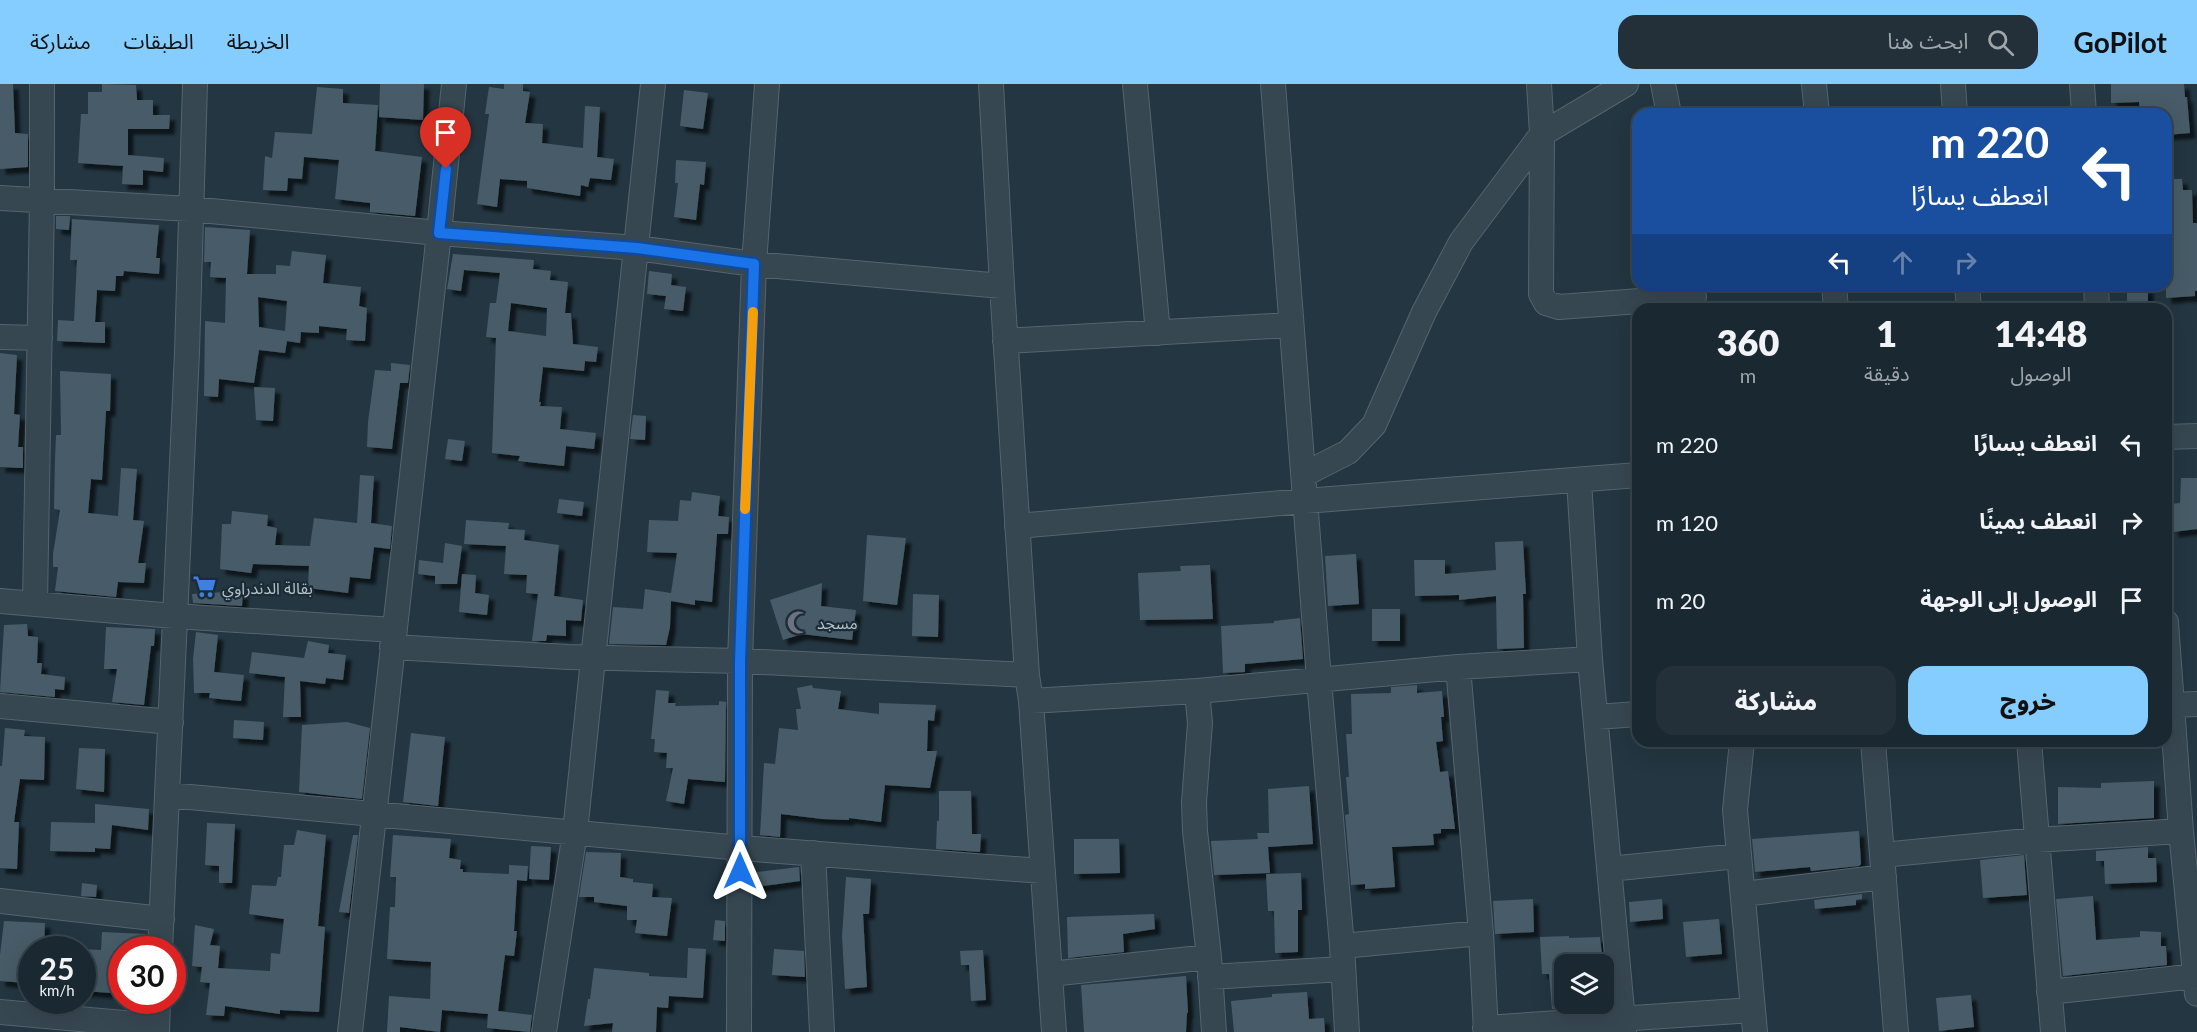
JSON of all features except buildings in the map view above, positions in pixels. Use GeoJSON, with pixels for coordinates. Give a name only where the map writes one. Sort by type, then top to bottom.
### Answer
{"type":"FeatureCollection","features":[{"type":"Feature","properties":{"kind":"street"},"geometry":{"type":"LineString","coordinates":[[35,603],[42,84]]}},
{"type":"Feature","properties":{"kind":"street"},"geometry":{"type":"LineString","coordinates":[[161,936],[187,352],[195,84]]}},
{"type":"Feature","properties":{"kind":"street"},"geometry":{"type":"LineString","coordinates":[[350,1032],[454,84]]}},
{"type":"Feature","properties":{"kind":"street"},"geometry":{"type":"LineString","coordinates":[[544,1032],[575,832],[654,84]]}},
{"type":"Feature","properties":{"kind":"street"},"geometry":{"type":"LineString","coordinates":[[739,1032],[740,661],[754,264],[767,84]]}},
{"type":"Feature","properties":{"kind":"street"},"geometry":{"type":"LineString","coordinates":[[991,84],[1017,526],[1054,1032]]}},
{"type":"Feature","properties":{"kind":"street"},"geometry":{"type":"LineString","coordinates":[[1135,84],[1158,333]]}},
{"type":"Feature","properties":{"kind":"street"},"geometry":{"type":"LineString","coordinates":[[1273,84],[1343,957],[1347,1032]]}},
{"type":"Feature","properties":{"kind":"street"},"geometry":{"type":"LineString","coordinates":[[1539,84],[1542,134],[1541,294],[1546,303],[1559,307],[1694,297]]}},
{"type":"Feature","properties":{"kind":"street"},"geometry":{"type":"LineString","coordinates":[[1303,475],[1348,452],[1374,425],[1424,312],[1461,242],[1542,134],[1626,84]]}},
{"type":"Feature","properties":{"kind":"street"},"geometry":{"type":"LineString","coordinates":[[1663,84],[1668,108]]}},
{"type":"Feature","properties":{"kind":"street"},"geometry":{"type":"LineString","coordinates":[[1814,84],[1816,108]]}},
{"type":"Feature","properties":{"kind":"street"},"geometry":{"type":"LineString","coordinates":[[1953,84],[1955,108]]}},
{"type":"Feature","properties":{"kind":"street"},"geometry":{"type":"LineString","coordinates":[[2082,84],[2084,108]]}},
{"type":"Feature","properties":{"kind":"street"},"geometry":{"type":"LineString","coordinates":[[0,198],[190,209],[439,233],[637,248],[754,264],[1002,286]]}},
{"type":"Feature","properties":{"kind":"street"},"geometry":{"type":"LineString","coordinates":[[1005,340],[1291,325]]}},
{"type":"Feature","properties":{"kind":"street"},"geometry":{"type":"LineString","coordinates":[[0,337],[40,338]]}},
{"type":"Feature","properties":{"kind":"street"},"geometry":{"type":"LineString","coordinates":[[2172,438],[2197,436]]}},
{"type":"Feature","properties":{"kind":"street"},"geometry":{"type":"LineString","coordinates":[[1017,526],[1632,476]]}},
{"type":"Feature","properties":{"kind":"street"},"geometry":{"type":"LineString","coordinates":[[1579,480],[1590,659],[1623,1025]]}},
{"type":"Feature","properties":{"kind":"street"},"geometry":{"type":"LineString","coordinates":[[0,601],[594,658],[740,661],[1027,675]]}},
{"type":"Feature","properties":{"kind":"street"},"geometry":{"type":"LineString","coordinates":[[1031,701],[1197,692],[1458,667],[1590,659]]}},
{"type":"Feature","properties":{"kind":"street"},"geometry":{"type":"LineString","coordinates":[[1458,667],[1481,933],[1486,1030],[1754,1021],[1735,810],[1741,747]]}},
{"type":"Feature","properties":{"kind":"street"},"geometry":{"type":"LineString","coordinates":[[1197,692],[1200,723],[1194,802],[1195,831],[1210,967],[1214,1032]]}},
{"type":"Feature","properties":{"kind":"street"},"geometry":{"type":"LineString","coordinates":[[2049,992],[2196,982],[2181,831],[2172,705],[2197,704]]}},
{"type":"Feature","properties":{"kind":"street"},"geometry":{"type":"LineString","coordinates":[[0,705],[171,722]]}},
{"type":"Feature","properties":{"kind":"street"},"geometry":{"type":"LineString","coordinates":[[1596,717],[1632,714]]}},
{"type":"Feature","properties":{"kind":"street"},"geometry":{"type":"LineString","coordinates":[[1873,747],[1896,1032]]}},
{"type":"Feature","properties":{"kind":"street"},"geometry":{"type":"LineString","coordinates":[[2029,747],[2053,1032]]}},
{"type":"Feature","properties":{"kind":"street"},"geometry":{"type":"LineString","coordinates":[[168,795],[741,848],[1041,871]]}},
{"type":"Feature","properties":{"kind":"street"},"geometry":{"type":"LineString","coordinates":[[1743,894],[1883,866],[2036,840],[2181,831]]}},
{"type":"Feature","properties":{"kind":"street"},"geometry":{"type":"LineString","coordinates":[[813,853],[822,1032]]}},
{"type":"Feature","properties":{"kind":"street"},"geometry":{"type":"LineString","coordinates":[[1610,869],[1738,856]]}},
{"type":"Feature","properties":{"kind":"street"},"geometry":{"type":"LineString","coordinates":[[0,901],[162,919]]}},
{"type":"Feature","properties":{"kind":"street"},"geometry":{"type":"LineString","coordinates":[[1050,974],[1210,967],[1343,957],[1481,933]]}},
{"type":"Feature","properties":{"kind":"street"},"geometry":{"type":"LineString","coordinates":[[0,1012],[157,1029],[158,1014]]}},
{"type":"Feature","properties":{"kind":"slow traffic"},"geometry":{"type":"LineString","coordinates":[[745,509],[753,312]]}},
{"type":"Feature","properties":{"kind":"place","name":"بقالة الدندراوي"},"geometry":{"type":"Point","coordinates":[204,587]}},
{"type":"Feature","properties":{"kind":"place","name":"مسجد"},"geometry":{"type":"Point","coordinates":[799,622]}},
{"type":"Feature","properties":{"kind":"route"},"geometry":{"type":"LineString","coordinates":[[446,169],[439,233],[637,248],[754,264],[740,661],[740,871]]}}]}
